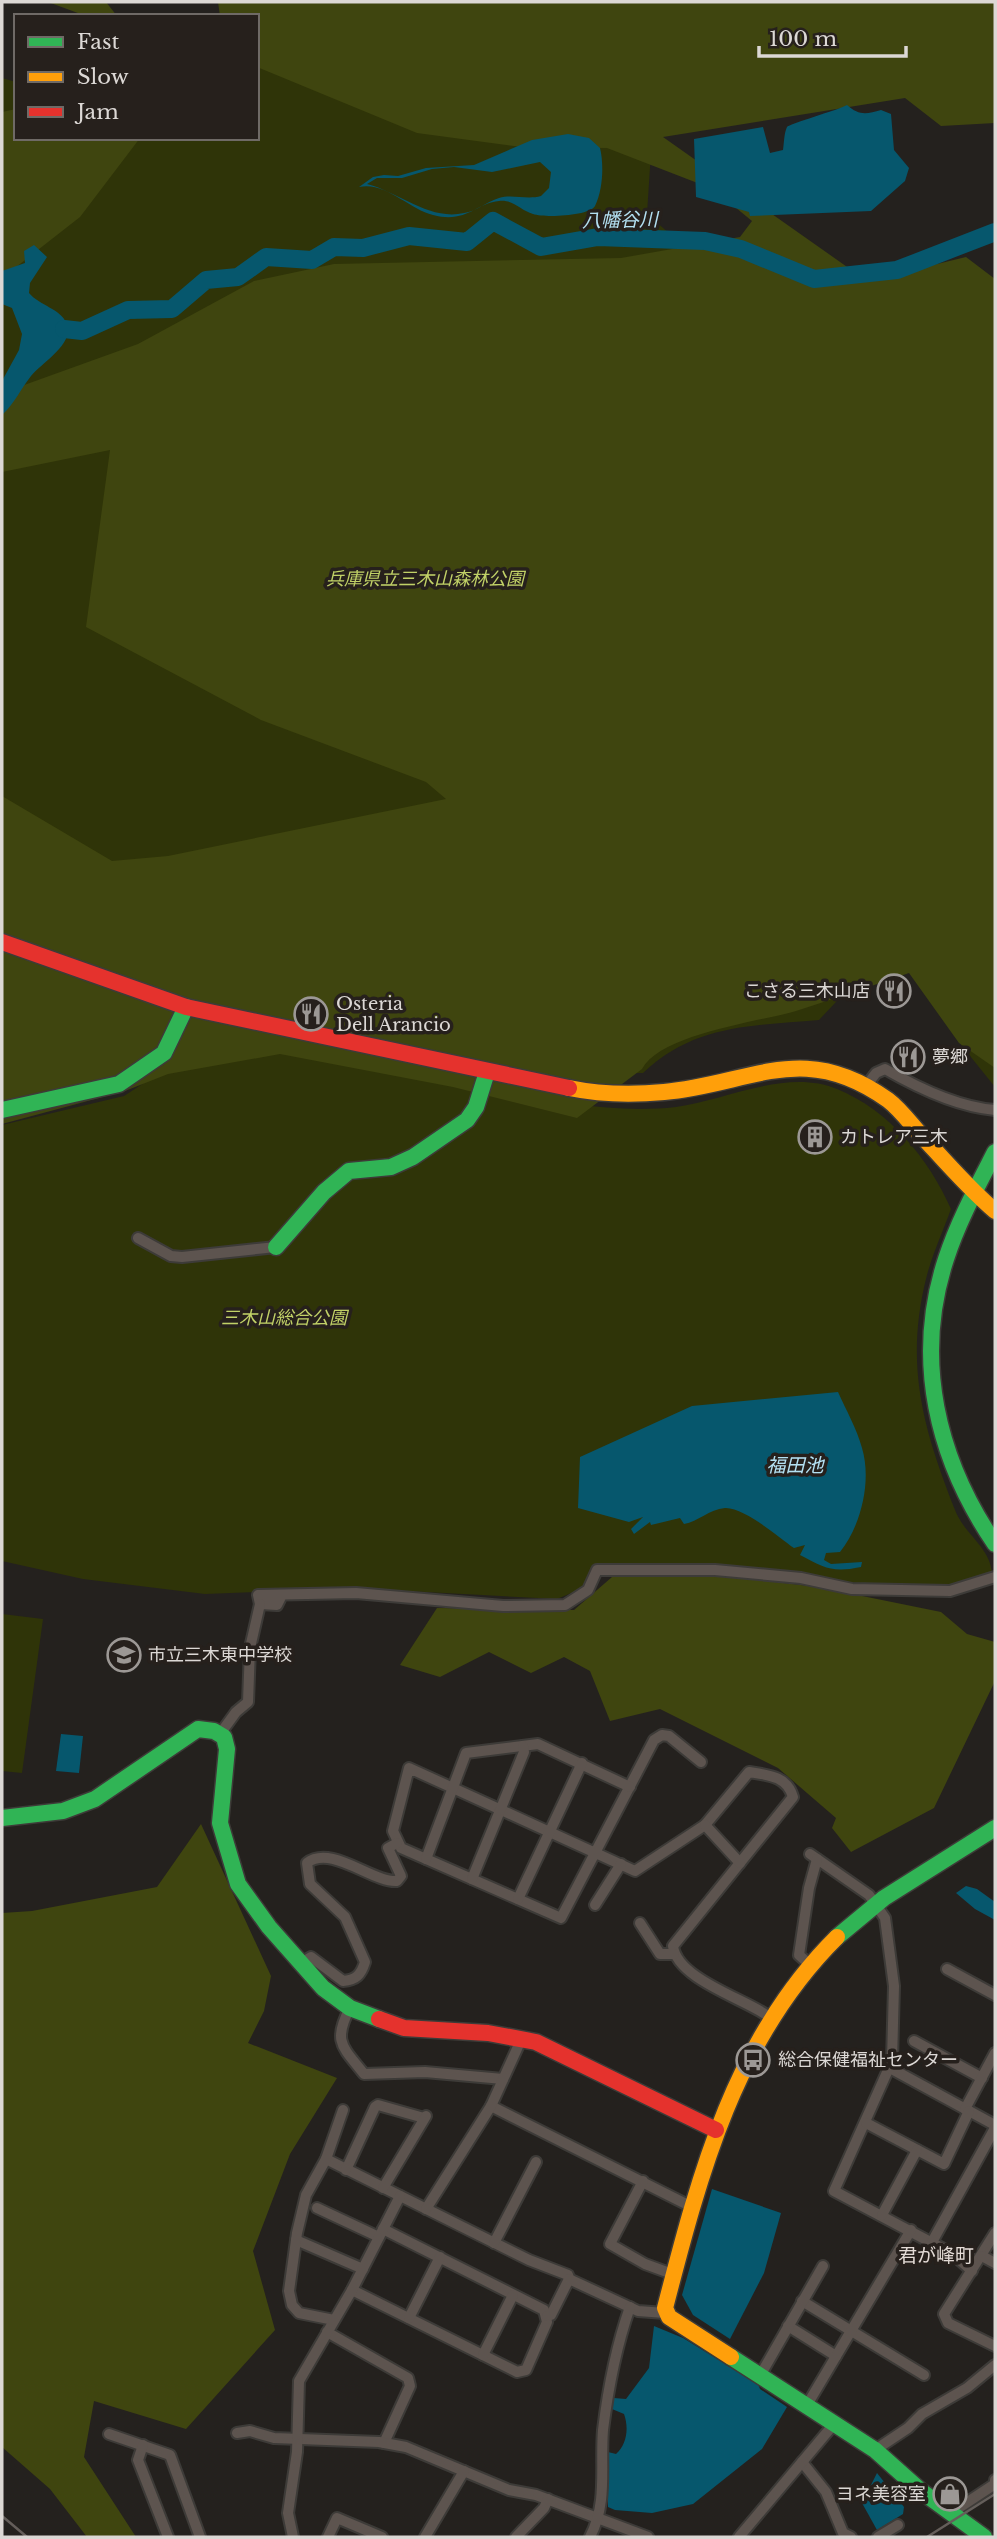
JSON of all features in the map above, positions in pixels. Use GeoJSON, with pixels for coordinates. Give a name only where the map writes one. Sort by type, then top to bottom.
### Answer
{"type":"FeatureCollection","features":[{"type":"Feature","properties":{"kind":"street"},"geometry":{"type":"LineString","coordinates":[[2,942],[186,1007],[588,1092],[664,1093],[771,1069],[808,1068],[844,1074],[890,1101],[974,1193],[995,1211]]}},
{"type":"Feature","properties":{"kind":"street"},"geometry":{"type":"LineString","coordinates":[[2,1110],[119,1084],[164,1053],[186,1007]]}},
{"type":"Feature","properties":{"kind":"street"},"geometry":{"type":"LineString","coordinates":[[866,1086],[876,1073],[886,1069],[924,1089],[979,1108],[995,1110]]}},
{"type":"Feature","properties":{"kind":"street"},"geometry":{"type":"LineString","coordinates":[[138,1238],[171,1256],[182,1257],[276,1247],[324,1192],[349,1171],[391,1167],[413,1157],[467,1120],[476,1107],[487,1072]]}},
{"type":"Feature","properties":{"kind":"street"},"geometry":{"type":"LineString","coordinates":[[995,1152],[974,1193],[941,1274],[935,1301],[930,1354],[934,1406],[947,1461],[976,1519],[995,1544]]}},
{"type":"Feature","properties":{"kind":"street"},"geometry":{"type":"LineString","coordinates":[[220,1734],[236,1712],[248,1702],[250,1648],[260,1604],[258,1595],[356,1593],[503,1606],[565,1605],[588,1590],[597,1570],[715,1570],[802,1578],[852,1589],[950,1591],[995,1577]]}},
{"type":"Feature","properties":{"kind":"street"},"geometry":{"type":"LineString","coordinates":[[2,1818],[63,1811],[95,1799],[198,1729],[220,1734],[224,1737],[227,1749],[220,1809],[226,1851],[238,1884],[270,1927],[323,1988],[350,2008],[404,2028],[488,2033],[536,2042],[716,2130]]}},
{"type":"Feature","properties":{"kind":"street"},"geometry":{"type":"LineString","coordinates":[[701,1762],[669,1736],[663,1735],[654,1741],[596,1853],[561,1918],[401,1848],[393,1832],[409,1768],[500,1810],[596,1853],[621,1864],[635,1871],[705,1825],[749,1772],[779,1779],[790,1787],[793,1797],[673,1947],[674,1954],[704,1981],[768,2016]]}},
{"type":"Feature","properties":{"kind":"street"},"geometry":{"type":"LineString","coordinates":[[426,1859],[466,1753],[538,1744],[630,1787]]}},
{"type":"Feature","properties":{"kind":"street"},"geometry":{"type":"LineString","coordinates":[[472,1879],[524,1752],[523,1746]]}},
{"type":"Feature","properties":{"kind":"street"},"geometry":{"type":"LineString","coordinates":[[518,1899],[582,1763]]}},
{"type":"Feature","properties":{"kind":"street"},"geometry":{"type":"LineString","coordinates":[[705,1825],[740,1863]]}},
{"type":"Feature","properties":{"kind":"street"},"geometry":{"type":"LineString","coordinates":[[665,2313],[716,2130],[745,2057],[768,2016],[808,1964],[850,1924],[994,1831]]}},
{"type":"Feature","properties":{"kind":"street"},"geometry":{"type":"LineString","coordinates":[[301,1963],[311,1957],[317,1959],[343,1981],[352,1980],[362,1973],[366,1962],[345,1917],[310,1884],[307,1863],[318,1858],[330,1860],[354,1865],[390,1881],[397,1881],[401,1876],[388,1848],[397,1843]]}},
{"type":"Feature","properties":{"kind":"street"},"geometry":{"type":"LineString","coordinates":[[808,1964],[799,1955],[813,1856],[869,1895],[885,1918],[894,1986],[894,2052],[890,2068],[834,2191],[953,2254],[972,2271]]}},
{"type":"Feature","properties":{"kind":"street"},"geometry":{"type":"LineString","coordinates":[[595,1905],[621,1864]]}},
{"type":"Feature","properties":{"kind":"street"},"geometry":{"type":"LineString","coordinates":[[640,1923],[660,1954],[674,1954]]}},
{"type":"Feature","properties":{"kind":"street"},"geometry":{"type":"LineString","coordinates":[[947,1969],[995,1995]]}},
{"type":"Feature","properties":{"kind":"street"},"geometry":{"type":"LineString","coordinates":[[350,2008],[339,2030],[339,2043],[364,2074],[425,2072],[503,2079]]}},
{"type":"Feature","properties":{"kind":"street"},"geometry":{"type":"LineString","coordinates":[[426,2209],[491,2106],[521,2040]]}},
{"type":"Feature","properties":{"kind":"street"},"geometry":{"type":"LineString","coordinates":[[914,2041],[982,2078]]}},
{"type":"Feature","properties":{"kind":"street"},"geometry":{"type":"LineString","coordinates":[[866,2123],[944,2164],[995,2053]]}},
{"type":"Feature","properties":{"kind":"street"},"geometry":{"type":"LineString","coordinates":[[890,2068],[995,2127],[932,2242]]}},
{"type":"Feature","properties":{"kind":"street"},"geometry":{"type":"LineString","coordinates":[[346,2170],[375,2107],[378,2105],[425,2117],[383,2188]]}},
{"type":"Feature","properties":{"kind":"street"},"geometry":{"type":"LineString","coordinates":[[491,2106],[694,2208]]}},
{"type":"Feature","properties":{"kind":"street"},"geometry":{"type":"LineString","coordinates":[[334,2320],[299,2313],[292,2305],[289,2291],[306,2195],[326,2160],[343,2110]]}},
{"type":"Feature","properties":{"kind":"street"},"geometry":{"type":"LineString","coordinates":[[882,2215],[917,2150]]}},
{"type":"Feature","properties":{"kind":"street"},"geometry":{"type":"LineString","coordinates":[[326,2160],[630,2307],[653,2314],[665,2313],[875,2449],[921,2491],[984,2537]]}},
{"type":"Feature","properties":{"kind":"street"},"geometry":{"type":"LineString","coordinates":[[494,2242],[536,2162]]}},
{"type":"Feature","properties":{"kind":"street"},"geometry":{"type":"LineString","coordinates":[[643,2182],[610,2244],[645,2264],[675,2275]]}},
{"type":"Feature","properties":{"kind":"street"},"geometry":{"type":"LineString","coordinates":[[293,2537],[288,2513],[297,2438],[297,2386],[352,2290],[400,2196]]}},
{"type":"Feature","properties":{"kind":"street"},"geometry":{"type":"LineString","coordinates":[[317,2208],[440,2257],[544,2310],[547,2316]]}},
{"type":"Feature","properties":{"kind":"street"},"geometry":{"type":"LineString","coordinates":[[807,2405],[911,2230]]}},
{"type":"Feature","properties":{"kind":"street"},"geometry":{"type":"LineString","coordinates":[[995,2233],[944,2314],[948,2323],[995,2346]]}},
{"type":"Feature","properties":{"kind":"street"},"geometry":{"type":"LineString","coordinates":[[296,2240],[363,2269]]}},
{"type":"Feature","properties":{"kind":"street"},"geometry":{"type":"LineString","coordinates":[[982,2256],[995,2263]]}},
{"type":"Feature","properties":{"kind":"street"},"geometry":{"type":"LineString","coordinates":[[409,2318],[440,2257]]}},
{"type":"Feature","properties":{"kind":"street"},"geometry":{"type":"LineString","coordinates":[[761,2374],[823,2266]]}},
{"type":"Feature","properties":{"kind":"street"},"geometry":{"type":"LineString","coordinates":[[352,2290],[517,2372],[526,2370],[547,2316],[551,2315],[569,2279]]}},
{"type":"Feature","properties":{"kind":"street"},"geometry":{"type":"LineString","coordinates":[[483,2355],[513,2295]]}},
{"type":"Feature","properties":{"kind":"street"},"geometry":{"type":"LineString","coordinates":[[802,2301],[924,2375]]}},
{"type":"Feature","properties":{"kind":"street"},"geometry":{"type":"LineString","coordinates":[[590,2537],[602,2510],[603,2433],[610,2384],[630,2307]]}},
{"type":"Feature","properties":{"kind":"street"},"geometry":{"type":"LineString","coordinates":[[788,2326],[836,2356]]}},
{"type":"Feature","properties":{"kind":"street"},"geometry":{"type":"LineString","coordinates":[[327,2332],[408,2378],[410,2386],[384,2443]]}},
{"type":"Feature","properties":{"kind":"street"},"geometry":{"type":"LineString","coordinates":[[875,2449],[908,2428],[922,2414],[967,2388],[995,2365]]}},
{"type":"Feature","properties":{"kind":"street"},"geometry":{"type":"LineString","coordinates":[[739,2537],[834,2424]]}},
{"type":"Feature","properties":{"kind":"street"},"geometry":{"type":"LineString","coordinates":[[237,2433],[250,2431],[274,2438],[384,2443],[406,2447],[509,2490],[548,2499],[648,2537]]}},
{"type":"Feature","properties":{"kind":"street"},"geometry":{"type":"LineString","coordinates":[[109,2434],[170,2455],[200,2537]]}},
{"type":"Feature","properties":{"kind":"street"},"geometry":{"type":"LineString","coordinates":[[143,2445],[138,2460],[168,2537]]}},
{"type":"Feature","properties":{"kind":"street"},"geometry":{"type":"LineString","coordinates":[[802,2462],[825,2492],[843,2532],[851,2537]]}},
{"type":"Feature","properties":{"kind":"street"},"geometry":{"type":"LineString","coordinates":[[425,2537],[464,2471]]}},
{"type":"Feature","properties":{"kind":"street"},"geometry":{"type":"LineString","coordinates":[[951,2513],[995,2484],[995,2480]]}},
{"type":"Feature","properties":{"kind":"street"},"geometry":{"type":"LineString","coordinates":[[516,2537],[544,2508],[548,2499]]}},
{"type":"Feature","properties":{"kind":"street"},"geometry":{"type":"LineString","coordinates":[[328,2537],[337,2518],[382,2537]]}},
{"type":"Feature","properties":{"kind":"street"},"geometry":{"type":"LineString","coordinates":[[878,2537],[898,2525]]}},
{"type":"Feature","properties":{"kind":"green space"},"geometry":{"type":"Polygon","coordinates":[[[48,2],[106,2],[115,14],[81,14],[48,2]]]}},
{"type":"Feature","properties":{"kind":"green space","name":"兵庫県立三木山森林公園"},"geometry":{"type":"Polygon","coordinates":[[[218,2],[995,2],[995,123],[941,126],[905,98],[663,137],[867,281],[966,257],[995,279],[995,1068],[959,1043],[909,973],[796,1011],[689,1038],[653,1057],[642,1069],[577,1118],[453,1087],[280,1054],[168,1074],[125,1091],[2,1124],[2,796],[112,861],[168,856],[446,799],[426,782],[261,720],[86,627],[110,450],[2,472],[2,393],[138,344],[254,281],[334,264],[621,258],[740,237],[752,221],[713,189],[607,148],[522,147],[417,133],[259,68],[259,14],[220,14],[218,2]]]}},
{"type":"Feature","properties":{"kind":"green space","name":"兵庫県立三木山森林公園"},"geometry":{"type":"Polygon","coordinates":[[[995,2],[869,89],[653,121],[647,214],[670,234],[824,259],[854,292],[995,282],[995,1087],[962,1046],[913,968],[851,986],[819,1020],[725,1030],[683,1045],[643,1073],[597,1073],[2,930],[2,78],[14,81],[14,140],[259,140],[259,16],[995,2]]]}},
{"type":"Feature","properties":{"kind":"green space"},"geometry":{"type":"Polygon","coordinates":[[[14,109],[14,140],[138,140],[80,217],[2,278],[2,112],[14,109]]]}},
{"type":"Feature","properties":{"kind":"green space","name":"三木山総合公園"},"geometry":{"type":"Polygon","coordinates":[[[189,1037],[597,1107],[676,1107],[756,1088],[798,1082],[818,1083],[837,1089],[874,1110],[905,1138],[919,1155],[951,1209],[929,1267],[920,1307],[917,1367],[920,1395],[934,1451],[955,1510],[987,1556],[992,1573],[947,1587],[839,1582],[793,1571],[712,1565],[596,1566],[583,1588],[557,1599],[351,1588],[205,1594],[83,1579],[2,1561],[2,1125],[124,1096],[170,1066],[189,1037]]]}},
{"type":"Feature","properties":{"kind":"green space"},"geometry":{"type":"Polygon","coordinates":[[[715,1575],[818,1587],[941,1612],[967,1634],[995,1642],[995,1681],[934,1808],[851,1852],[832,1828],[836,1818],[778,1768],[660,1709],[610,1721],[590,1671],[564,1657],[531,1673],[489,1652],[440,1677],[400,1665],[437,1608],[574,1610],[612,1577],[715,1575]]]}},
{"type":"Feature","properties":{"kind":"green space"},"geometry":{"type":"Polygon","coordinates":[[[2,1614],[43,1619],[22,1773],[2,1771],[2,1614]]]}},
{"type":"Feature","properties":{"kind":"green space"},"geometry":{"type":"Polygon","coordinates":[[[201,1824],[271,1976],[264,2011],[248,2043],[337,2078],[290,2154],[253,2251],[275,2330],[186,2429],[94,2401],[84,2457],[136,2537],[87,2537],[50,2489],[2,2447],[2,1913],[32,1911],[157,1887],[201,1824]]]}},
{"type":"Feature","properties":{"kind":"water"},"geometry":{"type":"Polygon","coordinates":[[[847,105],[859,112],[881,110],[891,114],[894,150],[909,168],[905,181],[871,211],[750,216],[749,212],[696,197],[694,139],[763,127],[770,153],[783,150],[787,127],[847,105]]]}},
{"type":"Feature","properties":{"kind":"water"},"geometry":{"type":"Polygon","coordinates":[[[568,134],[589,138],[600,148],[602,177],[595,206],[584,212],[556,216],[533,214],[504,201],[479,207],[504,197],[541,196],[549,188],[551,172],[540,162],[492,172],[454,167],[432,169],[402,178],[377,178],[367,184],[379,188],[391,193],[426,209],[439,213],[464,213],[475,209],[454,217],[424,212],[378,188],[359,187],[373,177],[398,176],[426,168],[474,165],[532,140],[568,134]]]}},
{"type":"Feature","properties":{"kind":"water"},"geometry":{"type":"Polygon","coordinates":[[[34,245],[47,257],[30,283],[29,293],[60,314],[68,331],[62,345],[31,376],[2,415],[2,381],[19,350],[22,334],[12,308],[2,304],[2,271],[25,263],[24,251],[34,245]]]}},
{"type":"Feature","properties":{"kind":"water","name":"福田池"},"geometry":{"type":"Polygon","coordinates":[[[838,1392],[862,1448],[865,1489],[854,1529],[840,1552],[826,1553],[824,1560],[831,1564],[862,1562],[861,1567],[836,1569],[816,1563],[800,1555],[805,1545],[794,1548],[751,1517],[733,1509],[719,1509],[684,1524],[680,1518],[651,1525],[650,1522],[634,1534],[631,1529],[643,1517],[629,1522],[578,1508],[580,1457],[692,1406],[838,1392]]]}},
{"type":"Feature","properties":{"kind":"water"},"geometry":{"type":"Polygon","coordinates":[[[61,1734],[83,1736],[79,1773],[56,1771],[61,1734]]]}},
{"type":"Feature","properties":{"kind":"water"},"geometry":{"type":"Polygon","coordinates":[[[966,1886],[977,1889],[995,1902],[995,1920],[975,1909],[956,1893],[966,1886]]]}},
{"type":"Feature","properties":{"kind":"water"},"geometry":{"type":"Polygon","coordinates":[[[712,2189],[781,2213],[764,2273],[730,2339],[693,2315],[682,2295],[712,2189]]]}},
{"type":"Feature","properties":{"kind":"water"},"geometry":{"type":"Polygon","coordinates":[[[654,2326],[683,2338],[758,2384],[760,2389],[787,2407],[762,2449],[693,2504],[652,2513],[615,2510],[608,2507],[608,2452],[616,2454],[620,2450],[627,2430],[624,2414],[612,2409],[614,2398],[626,2399],[649,2368],[654,2326]]]}},
{"type":"Feature","properties":{"kind":"water"},"geometry":{"type":"Polygon","coordinates":[[[877,2473],[904,2507],[903,2514],[877,2530],[862,2503],[877,2473]]]}},
{"type":"Feature","properties":{"kind":"waterway","name":"八幡谷川"},"geometry":{"type":"LineString","coordinates":[[64,329],[82,331],[128,310],[172,309],[206,280],[238,277],[266,257],[312,260],[334,247],[363,248],[409,236],[467,242],[493,221],[541,247],[598,237],[705,241],[741,249],[814,279],[897,270],[995,232]]}},
{"type":"Feature","properties":{"kind":"railway"},"geometry":{"type":"LineString","coordinates":[[927,2537],[995,2494]]}},
{"type":"Feature","properties":{"kind":"railway"},"geometry":{"type":"LineString","coordinates":[[2,2516],[27,2537]]}},
{"type":"Feature","properties":{"kind":"traffic: fast"},"geometry":{"type":"LineString","coordinates":[[2,1110],[119,1084],[164,1053],[186,1007]]}},
{"type":"Feature","properties":{"kind":"traffic: fast"},"geometry":{"type":"LineString","coordinates":[[276,1247],[324,1192],[349,1171],[391,1167],[413,1157],[467,1120],[476,1107],[487,1072]]}},
{"type":"Feature","properties":{"kind":"traffic: fast"},"geometry":{"type":"LineString","coordinates":[[995,1152],[962,1218],[946,1259],[936,1296],[932,1334],[936,1407],[945,1443],[958,1478],[995,1544]]}},
{"type":"Feature","properties":{"kind":"traffic: fast"},"geometry":{"type":"LineString","coordinates":[[2,1818],[63,1811],[95,1799],[198,1729],[214,1731],[224,1737],[227,1749],[220,1823],[238,1884],[269,1927],[323,1988],[350,2008],[379,2019]]}},
{"type":"Feature","properties":{"kind":"traffic: fast"},"geometry":{"type":"LineString","coordinates":[[837,1937],[884,1898],[995,1828]]}},
{"type":"Feature","properties":{"kind":"traffic: fast"},"geometry":{"type":"LineString","coordinates":[[731,2357],[875,2450],[921,2491],[984,2537]]}},
{"type":"Feature","properties":{"kind":"traffic: slow"},"geometry":{"type":"LineString","coordinates":[[569,1088],[604,1093],[652,1093],[695,1088],[777,1070],[830,1072],[858,1082],[888,1100],[995,1211]]}},
{"type":"Feature","properties":{"kind":"traffic: slow"},"geometry":{"type":"LineString","coordinates":[[731,2357],[669,2317],[665,2308],[708,2158],[747,2063],[772,2019],[802,1976],[837,1937]]}},
{"type":"Feature","properties":{"kind":"traffic: jam"},"geometry":{"type":"LineString","coordinates":[[2,942],[186,1007],[569,1088]]}},
{"type":"Feature","properties":{"kind":"traffic: jam"},"geometry":{"type":"LineString","coordinates":[[379,2019],[404,2028],[488,2033],[536,2042],[716,2130]]}},
{"type":"Feature","properties":{"kind":"place","name":"こさる三木山店"},"geometry":{"type":"Point","coordinates":[894,991]}},
{"type":"Feature","properties":{"kind":"place","name":"Osteria Dell Arancio"},"geometry":{"type":"Point","coordinates":[311,1014]}},
{"type":"Feature","properties":{"kind":"place","name":"夢郷"},"geometry":{"type":"Point","coordinates":[908,1057]}},
{"type":"Feature","properties":{"kind":"place","name":"カトレア三木"},"geometry":{"type":"Point","coordinates":[815,1137]}},
{"type":"Feature","properties":{"kind":"place","name":"市立三木東中学校"},"geometry":{"type":"Point","coordinates":[124,1655]}},
{"type":"Feature","properties":{"kind":"place","name":"総合保健福祉センター"},"geometry":{"type":"Point","coordinates":[753,2060]}},
{"type":"Feature","properties":{"kind":"place","name":"ヨネ美容室"},"geometry":{"type":"Point","coordinates":[950,2494]}},
{"type":"Feature","properties":{"kind":"district","name":"君が峰町"},"geometry":{"type":"Point","coordinates":[936,2255]}}]}
